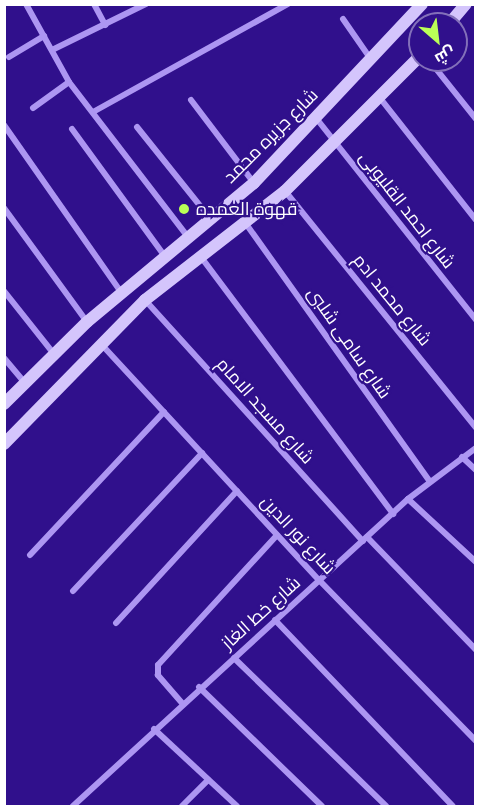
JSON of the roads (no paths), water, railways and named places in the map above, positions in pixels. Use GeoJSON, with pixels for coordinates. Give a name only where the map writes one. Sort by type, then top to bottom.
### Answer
{"type":"FeatureCollection","features":[{"type":"Feature","properties":{"kind":"main road","name":"شارع جزيره محمد"},"geometry":{"type":"LineString","coordinates":[[4,404],[87,322],[164,255],[254,183],[422,4]]}},
{"type":"Feature","properties":{"kind":"main road"},"geometry":{"type":"LineString","coordinates":[[4,444],[145,300],[199,255],[285,191],[408,69]]}},
{"type":"Feature","properties":{"kind":"street"},"geometry":{"type":"LineString","coordinates":[[26,4],[69,82],[187,236]]}},
{"type":"Feature","properties":{"kind":"street"},"geometry":{"type":"LineString","coordinates":[[94,4],[105,25]]}},
{"type":"Feature","properties":{"kind":"street"},"geometry":{"type":"LineString","coordinates":[[52,50],[146,4]]}},
{"type":"Feature","properties":{"kind":"street"},"geometry":{"type":"LineString","coordinates":[[93,112],[288,4]]}},
{"type":"Feature","properties":{"kind":"street"},"geometry":{"type":"LineString","coordinates":[[344,19],[370,58]]}},
{"type":"Feature","properties":{"kind":"street"},"geometry":{"type":"LineString","coordinates":[[9,57],[44,36]]}},
{"type":"Feature","properties":{"kind":"street"},"geometry":{"type":"LineString","coordinates":[[439,72],[476,119]]}},
{"type":"Feature","properties":{"kind":"street"},"geometry":{"type":"LineString","coordinates":[[33,108],[69,82]]}},
{"type":"Feature","properties":{"kind":"street"},"geometry":{"type":"LineString","coordinates":[[380,98],[476,220]]}},
{"type":"Feature","properties":{"kind":"street"},"geometry":{"type":"LineString","coordinates":[[191,100],[254,183]]}},
{"type":"Feature","properties":{"kind":"street","name":"شارع احمد القليوبى"},"geometry":{"type":"LineString","coordinates":[[316,118],[476,320]]}},
{"type":"Feature","properties":{"kind":"street"},"geometry":{"type":"LineString","coordinates":[[4,124],[121,292]]}},
{"type":"Feature","properties":{"kind":"street"},"geometry":{"type":"LineString","coordinates":[[137,127],[210,218]]}},
{"type":"Feature","properties":{"kind":"street"},"geometry":{"type":"LineString","coordinates":[[72,129],[164,255]]}},
{"type":"Feature","properties":{"kind":"street","name":"شارع محمد ادم"},"geometry":{"type":"LineString","coordinates":[[285,191],[476,428]]}},
{"type":"Feature","properties":{"kind":"street"},"geometry":{"type":"LineString","coordinates":[[4,208],[87,322]]}},
{"type":"Feature","properties":{"kind":"street","name":"شارع سامى شلبى"},"geometry":{"type":"LineString","coordinates":[[244,222],[430,482]]}},
{"type":"Feature","properties":{"kind":"street"},"geometry":{"type":"LineString","coordinates":[[199,255],[393,514]]}},
{"type":"Feature","properties":{"kind":"street"},"geometry":{"type":"LineString","coordinates":[[4,291],[54,355]]}},
{"type":"Feature","properties":{"kind":"street","name":"شارع مسجد الامام"},"geometry":{"type":"LineString","coordinates":[[145,300],[365,539],[476,650]]}},
{"type":"Feature","properties":{"kind":"street","name":"شارع نور الدين"},"geometry":{"type":"LineString","coordinates":[[102,345],[319,580],[476,741]]}},
{"type":"Feature","properties":{"kind":"street"},"geometry":{"type":"LineString","coordinates":[[4,358],[25,384]]}},
{"type":"Feature","properties":{"kind":"street"},"geometry":{"type":"LineString","coordinates":[[30,555],[164,412]]}},
{"type":"Feature","properties":{"kind":"street","name":"شارع خط الغاز"},"geometry":{"type":"LineString","coordinates":[[73,807],[199,687],[234,658],[408,499],[476,448]]}},
{"type":"Feature","properties":{"kind":"street"},"geometry":{"type":"LineString","coordinates":[[73,591],[202,453]]}},
{"type":"Feature","properties":{"kind":"street"},"geometry":{"type":"LineString","coordinates":[[462,457],[476,470]]}},
{"type":"Feature","properties":{"kind":"street"},"geometry":{"type":"LineString","coordinates":[[116,622],[237,491]]}},
{"type":"Feature","properties":{"kind":"street"},"geometry":{"type":"LineString","coordinates":[[408,499],[476,562]]}},
{"type":"Feature","properties":{"kind":"street"},"geometry":{"type":"LineString","coordinates":[[182,703],[158,675],[158,665],[277,535]]}},
{"type":"Feature","properties":{"kind":"street"},"geometry":{"type":"LineString","coordinates":[[275,620],[453,807]]}},
{"type":"Feature","properties":{"kind":"street"},"geometry":{"type":"LineString","coordinates":[[234,658],[386,807]]}},
{"type":"Feature","properties":{"kind":"street"},"geometry":{"type":"LineString","coordinates":[[199,687],[322,807]]}},
{"type":"Feature","properties":{"kind":"street"},"geometry":{"type":"LineString","coordinates":[[154,729],[237,807]]}},
{"type":"Feature","properties":{"kind":"street"},"geometry":{"type":"LineString","coordinates":[[182,807],[208,780]]}},
{"type":"Feature","properties":{"kind":"place","name":"قهوة العمده"},"geometry":{"type":"Point","coordinates":[184,209]}}]}
